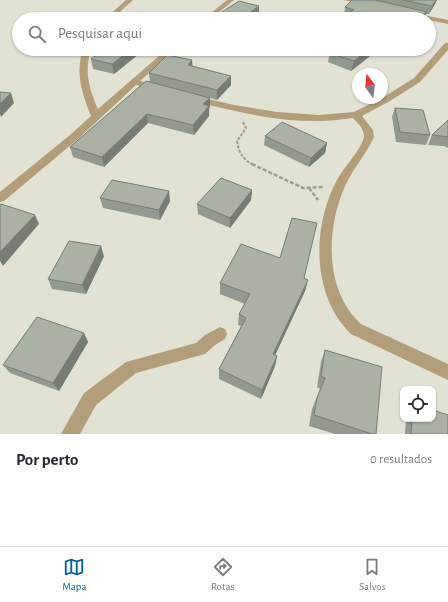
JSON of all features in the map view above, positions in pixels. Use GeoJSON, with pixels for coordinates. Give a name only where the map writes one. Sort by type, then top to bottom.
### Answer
{"type":"FeatureCollection","features":[{"type":"Feature","properties":{"kind":"street"},"geometry":{"type":"LineString","coordinates":[[116,12],[130,0]]}},
{"type":"Feature","properties":{"kind":"street"},"geometry":{"type":"LineString","coordinates":[[216,12],[231,0]]}},
{"type":"Feature","properties":{"kind":"street"},"geometry":{"type":"LineString","coordinates":[[347,0],[374,6]]}},
{"type":"Feature","properties":{"kind":"street"},"geometry":{"type":"LineString","coordinates":[[436,19],[448,22]]}},
{"type":"Feature","properties":{"kind":"street"},"geometry":{"type":"LineString","coordinates":[[185,96],[234,108],[307,118],[356,115],[387,99],[417,80],[448,45]]}},
{"type":"Feature","properties":{"kind":"street"},"geometry":{"type":"LineString","coordinates":[[85,56],[82,67],[83,80],[96,116]]}},
{"type":"Feature","properties":{"kind":"street"},"geometry":{"type":"LineString","coordinates":[[0,198],[74,137],[164,56]]}},
{"type":"Feature","properties":{"kind":"street"},"geometry":{"type":"LineString","coordinates":[[134,82],[163,90]]}},
{"type":"Feature","properties":{"kind":"street"},"geometry":{"type":"LineString","coordinates":[[356,115],[368,130],[369,137],[342,181],[327,230],[325,249],[335,300],[343,316],[351,325],[366,335],[448,372]]}},
{"type":"Feature","properties":{"kind":"street"},"geometry":{"type":"LineString","coordinates":[[70,434],[90,399],[132,367],[200,349],[220,334]]}},
{"type":"Feature","properties":{"kind":"path"},"geometry":{"type":"LineString","coordinates":[[234,108],[242,119],[246,128],[237,141],[239,151],[246,161],[303,188],[323,187],[342,181]]}},
{"type":"Feature","properties":{"kind":"building"},"geometry":{"type":"Polygon","coordinates":[[[352,0],[375,0],[427,12],[350,12],[354,10],[345,7],[352,0]]]}},
{"type":"Feature","properties":{"kind":"building"},"geometry":{"type":"Polygon","coordinates":[[[403,0],[436,0],[432,6],[403,0]]]}},
{"type":"Feature","properties":{"kind":"building"},"geometry":{"type":"Polygon","coordinates":[[[239,1],[259,6],[251,12],[222,12],[239,1]]]}},
{"type":"Feature","properties":{"kind":"building"},"geometry":{"type":"Polygon","coordinates":[[[95,56],[123,56],[112,64],[91,59],[95,56]]]}},
{"type":"Feature","properties":{"kind":"building"},"geometry":{"type":"Polygon","coordinates":[[[166,56],[172,56],[192,60],[188,65],[231,76],[217,90],[149,73],[166,56]]]}},
{"type":"Feature","properties":{"kind":"building"},"geometry":{"type":"Polygon","coordinates":[[[339,56],[361,56],[354,61],[339,56]]]}},
{"type":"Feature","properties":{"kind":"building"},"geometry":{"type":"Polygon","coordinates":[[[146,81],[210,98],[203,104],[209,106],[193,125],[147,114],[102,157],[70,147],[146,81]]]}},
{"type":"Feature","properties":{"kind":"building"},"geometry":{"type":"Polygon","coordinates":[[[0,92],[11,93],[0,104],[0,92]]]}},
{"type":"Feature","properties":{"kind":"building"},"geometry":{"type":"Polygon","coordinates":[[[395,108],[423,110],[430,135],[400,132],[395,108]]]}},
{"type":"Feature","properties":{"kind":"building"},"geometry":{"type":"Polygon","coordinates":[[[448,120],[448,137],[432,135],[448,120]]]}},
{"type":"Feature","properties":{"kind":"building"},"geometry":{"type":"Polygon","coordinates":[[[282,122],[327,143],[311,158],[265,136],[282,122]]]}},
{"type":"Feature","properties":{"kind":"building"},"geometry":{"type":"Polygon","coordinates":[[[221,178],[252,190],[230,218],[197,204],[221,178]]]}},
{"type":"Feature","properties":{"kind":"building"},"geometry":{"type":"Polygon","coordinates":[[[112,180],[169,191],[159,210],[100,198],[112,180]]]}},
{"type":"Feature","properties":{"kind":"building"},"geometry":{"type":"Polygon","coordinates":[[[1,204],[35,215],[0,252],[0,206],[1,204]]]}},
{"type":"Feature","properties":{"kind":"building"},"geometry":{"type":"Polygon","coordinates":[[[292,218],[317,223],[304,278],[308,280],[273,354],[277,356],[262,390],[219,369],[246,318],[239,314],[250,294],[220,283],[241,244],[280,258],[292,218]]]}},
{"type":"Feature","properties":{"kind":"building"},"geometry":{"type":"Polygon","coordinates":[[[69,241],[101,246],[82,285],[48,279],[69,241]]]}},
{"type":"Feature","properties":{"kind":"building"},"geometry":{"type":"Polygon","coordinates":[[[37,317],[84,333],[53,383],[3,365],[37,317]]]}},
{"type":"Feature","properties":{"kind":"building"},"geometry":{"type":"Polygon","coordinates":[[[325,350],[382,367],[376,434],[314,415],[317,398],[325,378],[321,376],[325,350]]]}},
{"type":"Feature","properties":{"kind":"building"},"geometry":{"type":"Polygon","coordinates":[[[436,411],[448,415],[448,434],[411,434],[412,422],[436,422],[436,411]]]}}]}
